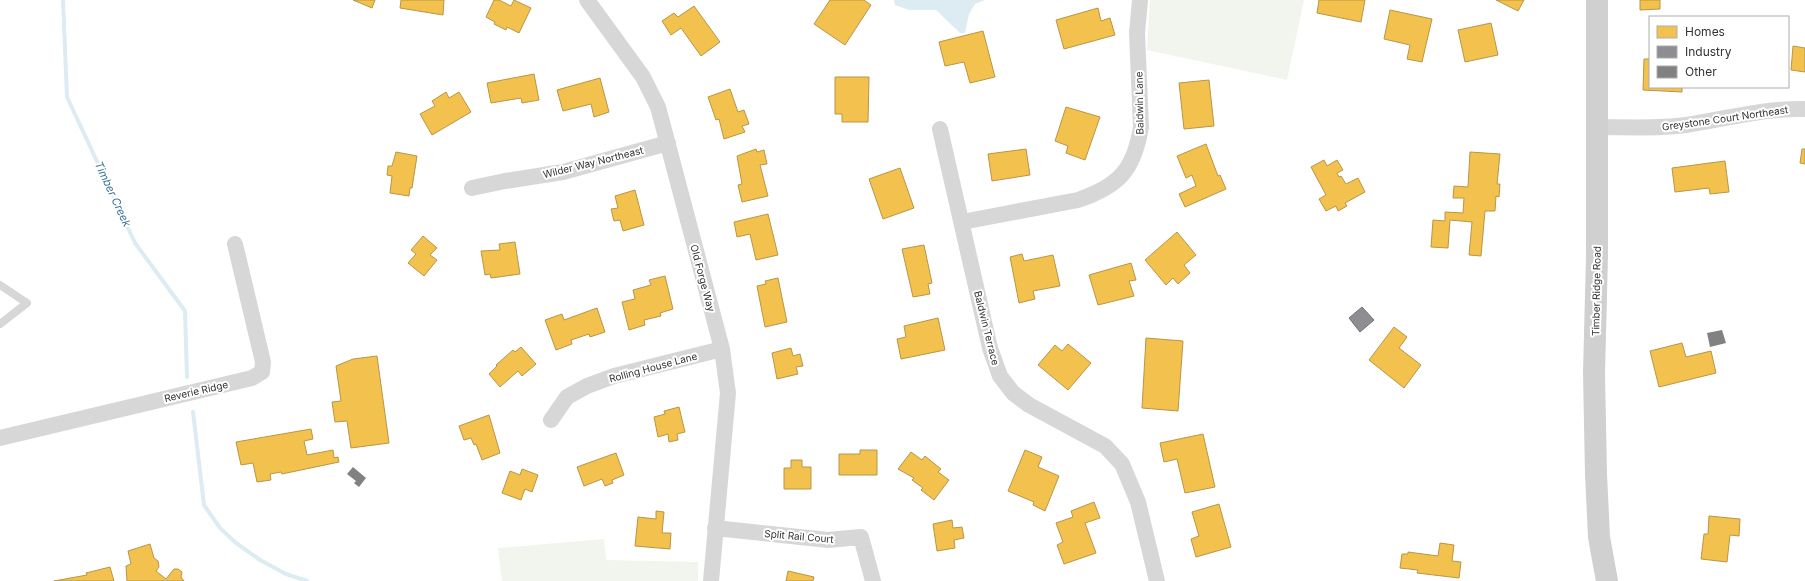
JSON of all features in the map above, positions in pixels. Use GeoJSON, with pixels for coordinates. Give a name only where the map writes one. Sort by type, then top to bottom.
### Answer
{"type":"FeatureCollection","features":[{"type":"Feature","properties":{"kind":"street","name":"Old Forge Way"},"geometry":{"type":"LineString","coordinates":[[587,0],[643,77],[658,107],[722,349],[728,393],[711,581]]}},
{"type":"Feature","properties":{"kind":"street","name":"Baldwin Lane"},"geometry":{"type":"LineString","coordinates":[[962,222],[1089,197],[1110,185],[1131,164],[1135,155],[1141,127],[1136,33],[1140,0]]}},
{"type":"Feature","properties":{"kind":"street","name":"Timber Ridge Road"},"geometry":{"type":"LineString","coordinates":[[1597,0],[1597,256],[1594,373],[1599,537],[1607,581]]}},
{"type":"Feature","properties":{"kind":"street","name":"Greystone Court Northeast"},"geometry":{"type":"LineString","coordinates":[[1597,127],[1685,125],[1747,113],[1784,108],[1805,109]]}},
{"type":"Feature","properties":{"kind":"street","name":"Baldwin Terrace"},"geometry":{"type":"LineString","coordinates":[[940,129],[990,348],[1000,376],[1012,394],[1029,405],[1105,446],[1122,464],[1138,502],[1157,581]]}},
{"type":"Feature","properties":{"kind":"street","name":"Wilder Way Northeast"},"geometry":{"type":"LineString","coordinates":[[472,188],[563,172],[668,143]]}},
{"type":"Feature","properties":{"kind":"street","name":"Reverie Ridge"},"geometry":{"type":"LineString","coordinates":[[0,438],[252,378],[262,372],[263,362],[235,244]]}},
{"type":"Feature","properties":{"kind":"street","name":"Rolling House Lane"},"geometry":{"type":"LineString","coordinates":[[552,420],[567,397],[587,386],[614,376],[722,349]]}},
{"type":"Feature","properties":{"kind":"street","name":"Split Rail Court"},"geometry":{"type":"LineString","coordinates":[[715,528],[828,540],[861,537],[873,581]]}},
{"type":"Feature","properties":{"kind":"lane"},"geometry":{"type":"LineString","coordinates":[[0,285],[27,303],[0,324]]}},
{"type":"Feature","properties":{"kind":"shaded area"},"geometry":{"type":"Polygon","coordinates":[[[894,0],[985,0],[975,4],[969,14],[965,33],[960,33],[936,10],[909,10],[895,5],[894,0]]]}},
{"type":"Feature","properties":{"kind":"shaded area"},"geometry":{"type":"Polygon","coordinates":[[[1150,0],[1304,0],[1287,80],[1147,50],[1150,0]]]}},
{"type":"Feature","properties":{"kind":"shaded area"},"geometry":{"type":"Polygon","coordinates":[[[604,539],[606,560],[698,562],[698,581],[502,581],[498,548],[604,539]]]}},
{"type":"Feature","properties":{"kind":"building: Homes"},"geometry":{"type":"Polygon","coordinates":[[[353,0],[375,0],[372,8],[353,0]]]}},
{"type":"Feature","properties":{"kind":"building: Homes"},"geometry":{"type":"Polygon","coordinates":[[[401,0],[444,0],[443,15],[400,8],[401,0]]]}},
{"type":"Feature","properties":{"kind":"building: Homes"},"geometry":{"type":"Polygon","coordinates":[[[494,0],[499,0],[511,6],[514,0],[531,8],[519,33],[507,27],[506,30],[494,24],[495,22],[486,17],[494,0]]]}},
{"type":"Feature","properties":{"kind":"building: Homes"},"geometry":{"type":"Polygon","coordinates":[[[830,0],[864,0],[871,5],[845,45],[814,24],[830,0]]]}},
{"type":"Feature","properties":{"kind":"building: Homes"},"geometry":{"type":"Polygon","coordinates":[[[1319,0],[1365,0],[1361,22],[1317,13],[1319,0]]]}},
{"type":"Feature","properties":{"kind":"building: Homes"},"geometry":{"type":"Polygon","coordinates":[[[1496,0],[1524,0],[1518,11],[1496,0]]]}},
{"type":"Feature","properties":{"kind":"building: Homes"},"geometry":{"type":"Polygon","coordinates":[[[1640,0],[1660,0],[1660,9],[1640,10],[1640,0]]]}},
{"type":"Feature","properties":{"kind":"building: Homes"},"geometry":{"type":"Polygon","coordinates":[[[694,6],[720,42],[701,56],[681,28],[671,35],[662,21],[674,13],[678,17],[694,6]]]}},
{"type":"Feature","properties":{"kind":"building: Homes"},"geometry":{"type":"Polygon","coordinates":[[[1098,8],[1101,21],[1110,18],[1115,35],[1064,49],[1056,20],[1098,8]]]}},
{"type":"Feature","properties":{"kind":"building: Homes"},"geometry":{"type":"Polygon","coordinates":[[[1390,10],[1432,19],[1422,62],[1407,59],[1410,45],[1384,39],[1390,10]]]}},
{"type":"Feature","properties":{"kind":"building: Homes"},"geometry":{"type":"Polygon","coordinates":[[[1491,23],[1498,55],[1465,62],[1458,30],[1491,23]]]}},
{"type":"Feature","properties":{"kind":"building: Homes"},"geometry":{"type":"Polygon","coordinates":[[[983,31],[995,77],[970,83],[964,62],[945,66],[939,42],[983,31]]]}},
{"type":"Feature","properties":{"kind":"building: Homes"},"geometry":{"type":"Polygon","coordinates":[[[1793,46],[1805,48],[1805,72],[1791,70],[1793,46]]]}},
{"type":"Feature","properties":{"kind":"building: Homes"},"geometry":{"type":"Polygon","coordinates":[[[1644,59],[1649,59],[1649,88],[1682,88],[1682,92],[1643,90],[1644,59]]]}},
{"type":"Feature","properties":{"kind":"building: Homes"},"geometry":{"type":"Polygon","coordinates":[[[534,74],[539,100],[522,103],[521,98],[491,103],[487,83],[534,74]]]}},
{"type":"Feature","properties":{"kind":"building: Homes"},"geometry":{"type":"Polygon","coordinates":[[[835,77],[869,77],[868,122],[842,122],[842,114],[835,114],[835,77]]]}},
{"type":"Feature","properties":{"kind":"building: Homes"},"geometry":{"type":"Polygon","coordinates":[[[600,78],[609,112],[594,117],[591,104],[563,111],[557,90],[600,78]]]}},
{"type":"Feature","properties":{"kind":"building: Homes"},"geometry":{"type":"Polygon","coordinates":[[[1209,80],[1214,126],[1184,129],[1179,83],[1209,80]]]}},
{"type":"Feature","properties":{"kind":"building: Homes"},"geometry":{"type":"Polygon","coordinates":[[[730,89],[738,112],[744,110],[749,124],[742,126],[745,132],[724,139],[719,119],[716,120],[708,97],[730,89]]]}},
{"type":"Feature","properties":{"kind":"building: Homes"},"geometry":{"type":"Polygon","coordinates":[[[446,92],[449,98],[459,92],[471,112],[432,135],[420,114],[435,106],[432,101],[446,92]]]}},
{"type":"Feature","properties":{"kind":"building: Homes"},"geometry":{"type":"Polygon","coordinates":[[[1066,107],[1100,117],[1085,160],[1066,153],[1068,146],[1055,141],[1066,107]]]}},
{"type":"Feature","properties":{"kind":"building: Homes"},"geometry":{"type":"Polygon","coordinates":[[[1206,144],[1218,176],[1220,175],[1226,189],[1185,207],[1179,194],[1196,186],[1192,175],[1186,178],[1177,156],[1206,144]]]}},
{"type":"Feature","properties":{"kind":"building: Homes"},"geometry":{"type":"Polygon","coordinates":[[[756,149],[757,152],[764,150],[767,164],[760,165],[768,196],[742,202],[738,185],[742,184],[737,156],[756,149]]]}},
{"type":"Feature","properties":{"kind":"building: Homes"},"geometry":{"type":"Polygon","coordinates":[[[1026,149],[1030,175],[992,181],[988,154],[1026,149]]]}},
{"type":"Feature","properties":{"kind":"building: Homes"},"geometry":{"type":"Polygon","coordinates":[[[1802,149],[1805,149],[1805,164],[1800,163],[1802,149]]]}},
{"type":"Feature","properties":{"kind":"building: Homes"},"geometry":{"type":"Polygon","coordinates":[[[396,152],[417,156],[412,188],[410,188],[409,196],[390,193],[392,176],[387,175],[388,166],[392,166],[396,152]]]}},
{"type":"Feature","properties":{"kind":"building: Homes"},"geometry":{"type":"Polygon","coordinates":[[[1470,152],[1500,154],[1497,184],[1500,184],[1499,197],[1496,196],[1495,211],[1485,211],[1481,256],[1469,255],[1472,222],[1450,220],[1448,248],[1431,247],[1433,220],[1445,221],[1445,212],[1463,213],[1464,198],[1453,198],[1454,186],[1468,187],[1470,152]]]}},
{"type":"Feature","properties":{"kind":"building: Homes"},"geometry":{"type":"Polygon","coordinates":[[[1324,160],[1327,166],[1337,160],[1343,170],[1337,173],[1339,177],[1341,176],[1346,184],[1358,178],[1365,192],[1345,203],[1347,206],[1338,211],[1336,206],[1326,211],[1319,199],[1326,195],[1311,167],[1324,160]]]}},
{"type":"Feature","properties":{"kind":"building: Homes"},"geometry":{"type":"Polygon","coordinates":[[[1725,161],[1729,192],[1710,194],[1709,188],[1675,192],[1672,168],[1725,161]]]}},
{"type":"Feature","properties":{"kind":"building: Homes"},"geometry":{"type":"Polygon","coordinates":[[[900,168],[914,208],[883,219],[869,179],[900,168]]]}},
{"type":"Feature","properties":{"kind":"building: Homes"},"geometry":{"type":"Polygon","coordinates":[[[635,190],[644,225],[623,231],[620,220],[614,221],[611,209],[618,208],[615,196],[635,190]]]}},
{"type":"Feature","properties":{"kind":"building: Homes"},"geometry":{"type":"Polygon","coordinates":[[[768,214],[778,255],[756,260],[750,234],[737,237],[734,222],[768,214]]]}},
{"type":"Feature","properties":{"kind":"building: Homes"},"geometry":{"type":"Polygon","coordinates":[[[1177,232],[1196,255],[1184,265],[1190,273],[1178,284],[1173,278],[1166,285],[1145,260],[1177,232]]]}},
{"type":"Feature","properties":{"kind":"building: Homes"},"geometry":{"type":"Polygon","coordinates":[[[423,236],[437,248],[430,255],[437,260],[424,276],[408,263],[416,254],[411,250],[423,236]]]}},
{"type":"Feature","properties":{"kind":"building: Homes"},"geometry":{"type":"Polygon","coordinates":[[[515,242],[520,274],[491,278],[490,274],[485,275],[481,251],[500,250],[499,244],[515,242]]]}},
{"type":"Feature","properties":{"kind":"building: Homes"},"geometry":{"type":"Polygon","coordinates":[[[924,245],[932,283],[928,284],[930,294],[913,297],[902,249],[924,245]]]}},
{"type":"Feature","properties":{"kind":"building: Homes"},"geometry":{"type":"Polygon","coordinates":[[[1022,254],[1024,261],[1053,255],[1060,286],[1033,291],[1035,299],[1019,303],[1010,257],[1022,254]]]}},
{"type":"Feature","properties":{"kind":"building: Homes"},"geometry":{"type":"Polygon","coordinates":[[[1131,263],[1136,280],[1129,281],[1134,296],[1098,305],[1089,275],[1131,263]]]}},
{"type":"Feature","properties":{"kind":"building: Homes"},"geometry":{"type":"Polygon","coordinates":[[[665,276],[673,309],[660,313],[661,316],[644,320],[645,325],[629,330],[622,302],[635,299],[633,290],[651,285],[649,280],[665,276]]]}},
{"type":"Feature","properties":{"kind":"building: Homes"},"geometry":{"type":"Polygon","coordinates":[[[778,278],[787,322],[765,327],[757,286],[766,284],[765,281],[778,278]]]}},
{"type":"Feature","properties":{"kind":"building: Homes"},"geometry":{"type":"Polygon","coordinates":[[[597,308],[605,332],[590,337],[589,334],[571,340],[572,344],[556,350],[545,320],[562,314],[564,320],[597,308]]]}},
{"type":"Feature","properties":{"kind":"building: Homes"},"geometry":{"type":"Polygon","coordinates":[[[938,318],[945,350],[901,359],[897,339],[906,337],[904,326],[938,318]]]}},
{"type":"Feature","properties":{"kind":"building: Homes"},"geometry":{"type":"Polygon","coordinates":[[[1394,327],[1407,337],[1399,348],[1421,365],[1404,388],[1369,360],[1394,327]]]}},
{"type":"Feature","properties":{"kind":"building: Homes"},"geometry":{"type":"Polygon","coordinates":[[[1146,338],[1183,341],[1178,411],[1142,408],[1146,338]]]}},
{"type":"Feature","properties":{"kind":"building: Homes"},"geometry":{"type":"Polygon","coordinates":[[[1682,343],[1686,357],[1711,351],[1716,373],[1659,387],[1650,351],[1682,343]]]}},
{"type":"Feature","properties":{"kind":"building: Homes"},"geometry":{"type":"Polygon","coordinates":[[[1068,344],[1091,363],[1068,390],[1038,365],[1055,345],[1062,351],[1068,344]]]}},
{"type":"Feature","properties":{"kind":"building: Homes"},"geometry":{"type":"Polygon","coordinates":[[[521,347],[536,364],[522,376],[518,371],[500,387],[489,374],[497,366],[496,365],[513,350],[515,352],[521,347]]]}},
{"type":"Feature","properties":{"kind":"building: Homes"},"geometry":{"type":"Polygon","coordinates":[[[791,348],[793,356],[800,354],[803,366],[796,367],[798,374],[777,379],[772,353],[791,348]]]}},
{"type":"Feature","properties":{"kind":"building: Homes"},"geometry":{"type":"Polygon","coordinates":[[[377,356],[389,443],[351,448],[347,421],[335,422],[332,402],[341,401],[336,366],[353,359],[377,356]]]}},
{"type":"Feature","properties":{"kind":"building: Homes"},"geometry":{"type":"Polygon","coordinates":[[[679,407],[685,432],[677,434],[678,440],[669,442],[668,434],[658,437],[654,417],[665,414],[664,411],[679,407]]]}},
{"type":"Feature","properties":{"kind":"building: Homes"},"geometry":{"type":"Polygon","coordinates":[[[489,415],[500,453],[482,460],[476,444],[474,445],[471,438],[464,440],[459,426],[489,415]]]}},
{"type":"Feature","properties":{"kind":"building: Homes"},"geometry":{"type":"Polygon","coordinates":[[[311,429],[313,439],[304,441],[307,455],[333,450],[334,458],[338,457],[339,462],[282,474],[281,472],[270,474],[271,480],[257,482],[253,463],[241,465],[236,442],[311,429]]]}},
{"type":"Feature","properties":{"kind":"building: Homes"},"geometry":{"type":"Polygon","coordinates":[[[1203,434],[1215,487],[1185,493],[1177,459],[1164,462],[1160,443],[1203,434]]]}},
{"type":"Feature","properties":{"kind":"building: Homes"},"geometry":{"type":"Polygon","coordinates":[[[860,450],[877,450],[877,475],[839,475],[839,454],[860,454],[860,450]]]}},
{"type":"Feature","properties":{"kind":"building: Homes"},"geometry":{"type":"Polygon","coordinates":[[[1025,450],[1042,457],[1038,467],[1059,476],[1045,511],[1033,505],[1034,502],[1008,491],[1025,450]]]}},
{"type":"Feature","properties":{"kind":"building: Homes"},"geometry":{"type":"Polygon","coordinates":[[[911,452],[922,460],[925,456],[941,469],[938,472],[949,480],[934,500],[921,490],[923,488],[912,480],[914,478],[898,469],[911,452]]]}},
{"type":"Feature","properties":{"kind":"building: Homes"},"geometry":{"type":"Polygon","coordinates":[[[616,453],[624,475],[612,480],[613,483],[605,486],[602,479],[584,486],[577,467],[616,453]]]}},
{"type":"Feature","properties":{"kind":"building: Homes"},"geometry":{"type":"Polygon","coordinates":[[[791,460],[802,460],[802,467],[811,467],[811,489],[784,489],[784,468],[791,468],[791,460]]]}},
{"type":"Feature","properties":{"kind":"building: Homes"},"geometry":{"type":"Polygon","coordinates":[[[522,469],[538,475],[532,492],[525,489],[521,500],[502,493],[510,471],[520,475],[522,469]]]}},
{"type":"Feature","properties":{"kind":"building: Homes"},"geometry":{"type":"Polygon","coordinates":[[[1094,502],[1100,518],[1085,523],[1096,553],[1064,564],[1057,545],[1063,542],[1056,523],[1073,517],[1071,511],[1094,502]]]}},
{"type":"Feature","properties":{"kind":"building: Homes"},"geometry":{"type":"Polygon","coordinates":[[[1219,504],[1231,547],[1196,557],[1191,539],[1199,536],[1192,512],[1219,504]]]}},
{"type":"Feature","properties":{"kind":"building: Homes"},"geometry":{"type":"Polygon","coordinates":[[[656,511],[664,512],[662,533],[671,533],[670,549],[635,546],[638,517],[656,519],[656,511]]]}},
{"type":"Feature","properties":{"kind":"building: Homes"},"geometry":{"type":"Polygon","coordinates":[[[1709,516],[1740,519],[1739,536],[1730,535],[1727,562],[1701,559],[1704,534],[1708,534],[1709,516]]]}},
{"type":"Feature","properties":{"kind":"building: Homes"},"geometry":{"type":"Polygon","coordinates":[[[952,520],[953,528],[962,527],[964,538],[954,540],[955,548],[937,551],[933,524],[952,520]]]}},
{"type":"Feature","properties":{"kind":"building: Homes"},"geometry":{"type":"Polygon","coordinates":[[[1440,543],[1454,545],[1452,561],[1461,562],[1459,578],[1417,573],[1418,570],[1400,568],[1402,554],[1408,554],[1408,552],[1438,556],[1440,543]]]}},
{"type":"Feature","properties":{"kind":"building: Homes"},"geometry":{"type":"Polygon","coordinates":[[[150,544],[154,558],[158,561],[159,567],[156,571],[166,579],[174,569],[178,569],[182,572],[181,577],[184,581],[127,581],[126,566],[131,564],[128,551],[150,544]]]}},
{"type":"Feature","properties":{"kind":"building: Homes"},"geometry":{"type":"Polygon","coordinates":[[[110,567],[114,581],[54,581],[87,575],[86,573],[110,567]]]}},
{"type":"Feature","properties":{"kind":"building: Homes"},"geometry":{"type":"Polygon","coordinates":[[[788,571],[814,577],[813,581],[786,581],[788,571]]]}},
{"type":"Feature","properties":{"kind":"building: Industry"},"geometry":{"type":"Polygon","coordinates":[[[1362,307],[1374,320],[1360,332],[1349,318],[1362,307]]]}},
{"type":"Feature","properties":{"kind":"building: Other"},"geometry":{"type":"Polygon","coordinates":[[[1722,330],[1726,343],[1710,347],[1707,333],[1722,330]]]}},
{"type":"Feature","properties":{"kind":"building: Other"},"geometry":{"type":"Polygon","coordinates":[[[353,467],[366,478],[359,487],[354,483],[356,481],[347,474],[353,467]]]}},
{"type":"Feature","properties":{"kind":"waterway","name":"Timber Creek"},"geometry":{"type":"LineString","coordinates":[[63,0],[67,97],[135,243],[185,311],[187,377]]}},
{"type":"Feature","properties":{"kind":"waterway","name":"Timber Creek"},"geometry":{"type":"LineString","coordinates":[[193,412],[204,505],[220,528],[236,543],[260,560],[286,574],[307,581]]}}]}
